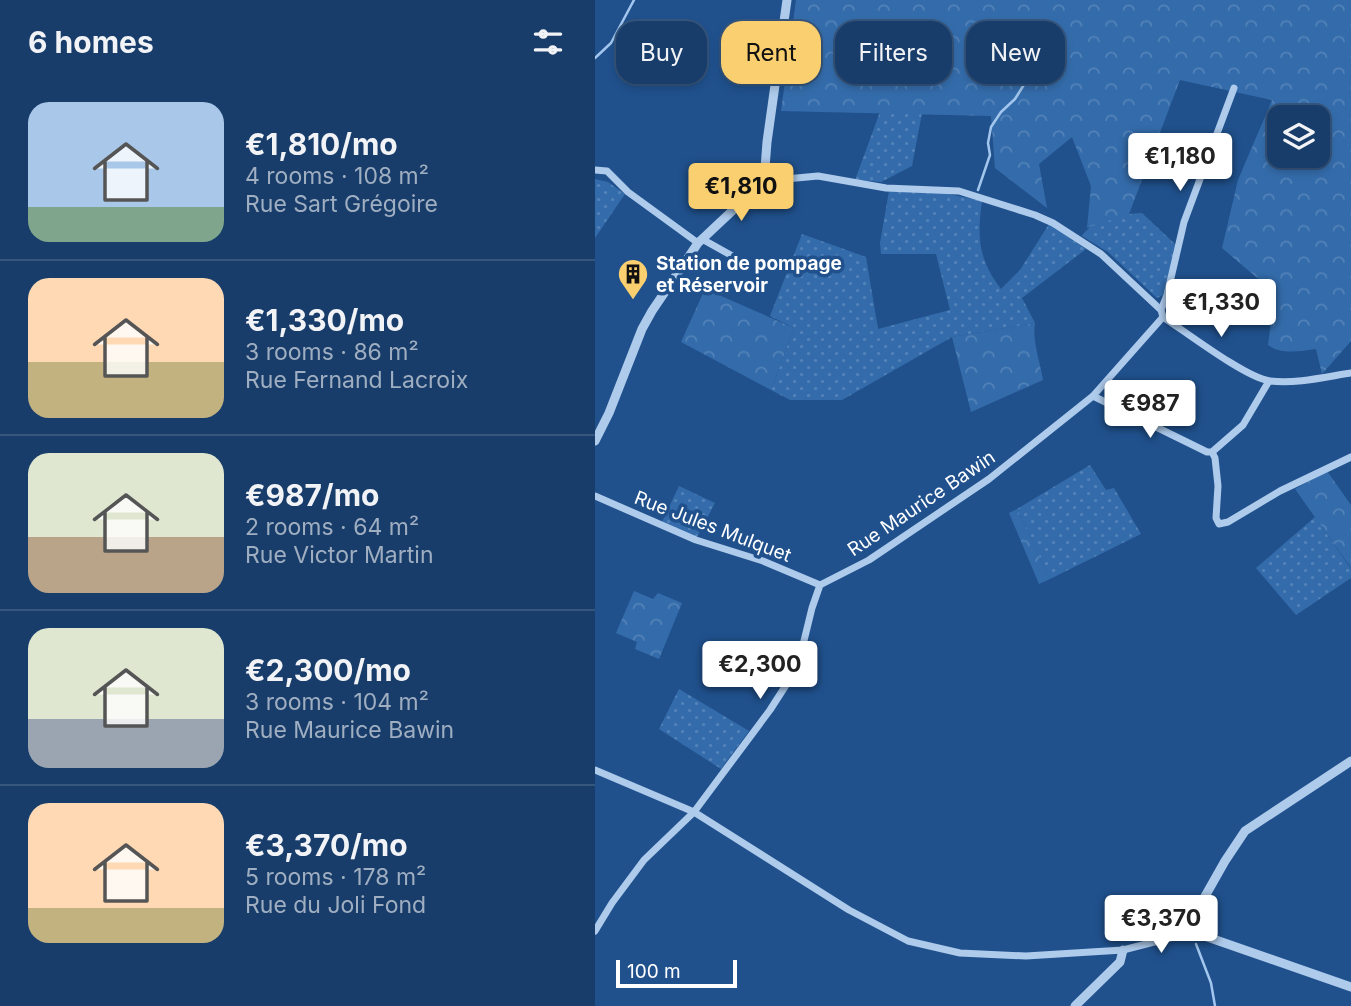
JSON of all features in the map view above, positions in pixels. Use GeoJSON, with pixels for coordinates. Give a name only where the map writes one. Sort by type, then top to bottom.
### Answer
{"type":"FeatureCollection","features":[{"type":"Feature","properties":{"kind":"street"},"geometry":{"type":"LineString","coordinates":[[764,181],[787,0]]}},
{"type":"Feature","properties":{"kind":"street"},"geometry":{"type":"LineString","coordinates":[[1162,314],[1184,222],[1234,88]]}},
{"type":"Feature","properties":{"kind":"street"},"geometry":{"type":"LineString","coordinates":[[595,170],[607,171],[628,192],[700,241],[736,258]]}},
{"type":"Feature","properties":{"kind":"street"},"geometry":{"type":"LineString","coordinates":[[595,441],[642,330],[700,241],[764,181],[818,176],[886,188],[959,191],[1035,215],[1053,223],[1101,254],[1162,314],[1224,358],[1260,378],[1269,381],[1316,379],[1351,373]]}},
{"type":"Feature","properties":{"kind":"street","name":"Rue Maurice Bawin"},"geometry":{"type":"LineString","coordinates":[[820,585],[869,560],[989,479],[1093,396],[1162,314]]}},
{"type":"Feature","properties":{"kind":"street"},"geometry":{"type":"LineString","coordinates":[[1093,396],[1196,448],[1212,452],[1244,425],[1269,381]]}},
{"type":"Feature","properties":{"kind":"street"},"geometry":{"type":"LineString","coordinates":[[1212,452],[1217,469],[1216,518],[1219,524],[1351,457]]}},
{"type":"Feature","properties":{"kind":"street","name":"Rue Jules Mulquet"},"geometry":{"type":"LineString","coordinates":[[595,496],[696,540],[763,561],[820,585]]}},
{"type":"Feature","properties":{"kind":"street"},"geometry":{"type":"LineString","coordinates":[[595,931],[644,860],[694,812],[770,710],[800,657],[811,608],[820,585]]}},
{"type":"Feature","properties":{"kind":"street"},"geometry":{"type":"LineString","coordinates":[[1193,932],[1195,914],[1245,831],[1351,761]]}},
{"type":"Feature","properties":{"kind":"street"},"geometry":{"type":"LineString","coordinates":[[595,770],[694,812],[849,910],[908,941],[977,955],[1038,956],[1123,950],[1193,932],[1351,986]]}},
{"type":"Feature","properties":{"kind":"street"},"geometry":{"type":"LineString","coordinates":[[1075,1006],[1120,962],[1123,950]]}},
{"type":"Feature","properties":{"kind":"green space"},"geometry":{"type":"Polygon","coordinates":[[[796,0],[1351,0],[1351,341],[1322,374],[1316,349],[1285,351],[1268,345],[1275,293],[1222,248],[1238,180],[1267,112],[1267,168],[1330,168],[1330,105],[1270,105],[1272,100],[1180,80],[1129,214],[1087,228],[1091,186],[1072,137],[1039,164],[1047,208],[995,168],[991,116],[781,111],[785,84],[821,84],[821,21],[793,21],[796,0]]]}},
{"type":"Feature","properties":{"kind":"green space"},"geometry":{"type":"Polygon","coordinates":[[[880,112],[922,113],[912,166],[881,182],[855,180],[880,112]]]}},
{"type":"Feature","properties":{"kind":"green space"},"geometry":{"type":"Polygon","coordinates":[[[595,179],[608,182],[625,194],[595,238],[595,179]]]}},
{"type":"Feature","properties":{"kind":"green space"},"geometry":{"type":"Polygon","coordinates":[[[889,191],[944,193],[982,201],[981,247],[988,268],[1001,289],[1020,270],[1049,224],[1086,249],[1022,298],[1035,323],[952,337],[842,400],[790,400],[771,390],[794,328],[770,316],[802,234],[866,257],[878,329],[950,310],[936,254],[881,254],[880,243],[889,191]]]}},
{"type":"Feature","properties":{"kind":"green space"},"geometry":{"type":"Polygon","coordinates":[[[1142,213],[1176,245],[1164,295],[1157,298],[1108,252],[1082,236],[1100,222],[1117,216],[1142,213]]]}},
{"type":"Feature","properties":{"kind":"green space"},"geometry":{"type":"Polygon","coordinates":[[[705,289],[794,328],[771,390],[681,342],[705,289]]]}},
{"type":"Feature","properties":{"kind":"green space"},"geometry":{"type":"Polygon","coordinates":[[[1035,323],[1035,344],[1043,380],[971,412],[952,337],[1035,323]]]}},
{"type":"Feature","properties":{"kind":"green space"},"geometry":{"type":"Polygon","coordinates":[[[1090,465],[1106,490],[1114,488],[1141,534],[1050,579],[1017,509],[1090,465]]]}},
{"type":"Feature","properties":{"kind":"green space"},"geometry":{"type":"Polygon","coordinates":[[[1327,471],[1351,505],[1351,568],[1295,489],[1327,471]]]}},
{"type":"Feature","properties":{"kind":"green space"},"geometry":{"type":"Polygon","coordinates":[[[679,486],[715,503],[697,537],[662,522],[679,486]]]}},
{"type":"Feature","properties":{"kind":"green space"},"geometry":{"type":"Polygon","coordinates":[[[1017,509],[1050,579],[1039,584],[1009,513],[1017,509]]]}},
{"type":"Feature","properties":{"kind":"green space"},"geometry":{"type":"Polygon","coordinates":[[[1315,517],[1351,569],[1351,578],[1296,615],[1256,568],[1315,517]]]}},
{"type":"Feature","properties":{"kind":"green space"},"geometry":{"type":"Polygon","coordinates":[[[634,591],[653,599],[658,593],[682,603],[659,659],[635,649],[637,642],[616,633],[634,591]]]}},
{"type":"Feature","properties":{"kind":"green space"},"geometry":{"type":"Polygon","coordinates":[[[679,689],[749,731],[721,769],[659,729],[679,689]]]}},
{"type":"Feature","properties":{"kind":"waterway"},"geometry":{"type":"LineString","coordinates":[[595,58],[611,43],[634,0]]}},
{"type":"Feature","properties":{"kind":"waterway"},"geometry":{"type":"LineString","coordinates":[[978,190],[990,155],[988,143],[991,127],[1024,84]]}},
{"type":"Feature","properties":{"kind":"waterway"},"geometry":{"type":"LineString","coordinates":[[1196,944],[1211,983],[1215,1006]]}},
{"type":"Feature","properties":{"kind":"place","name":"Station de pompage et Réservoir"},"geometry":{"type":"Point","coordinates":[633,301]}}]}
